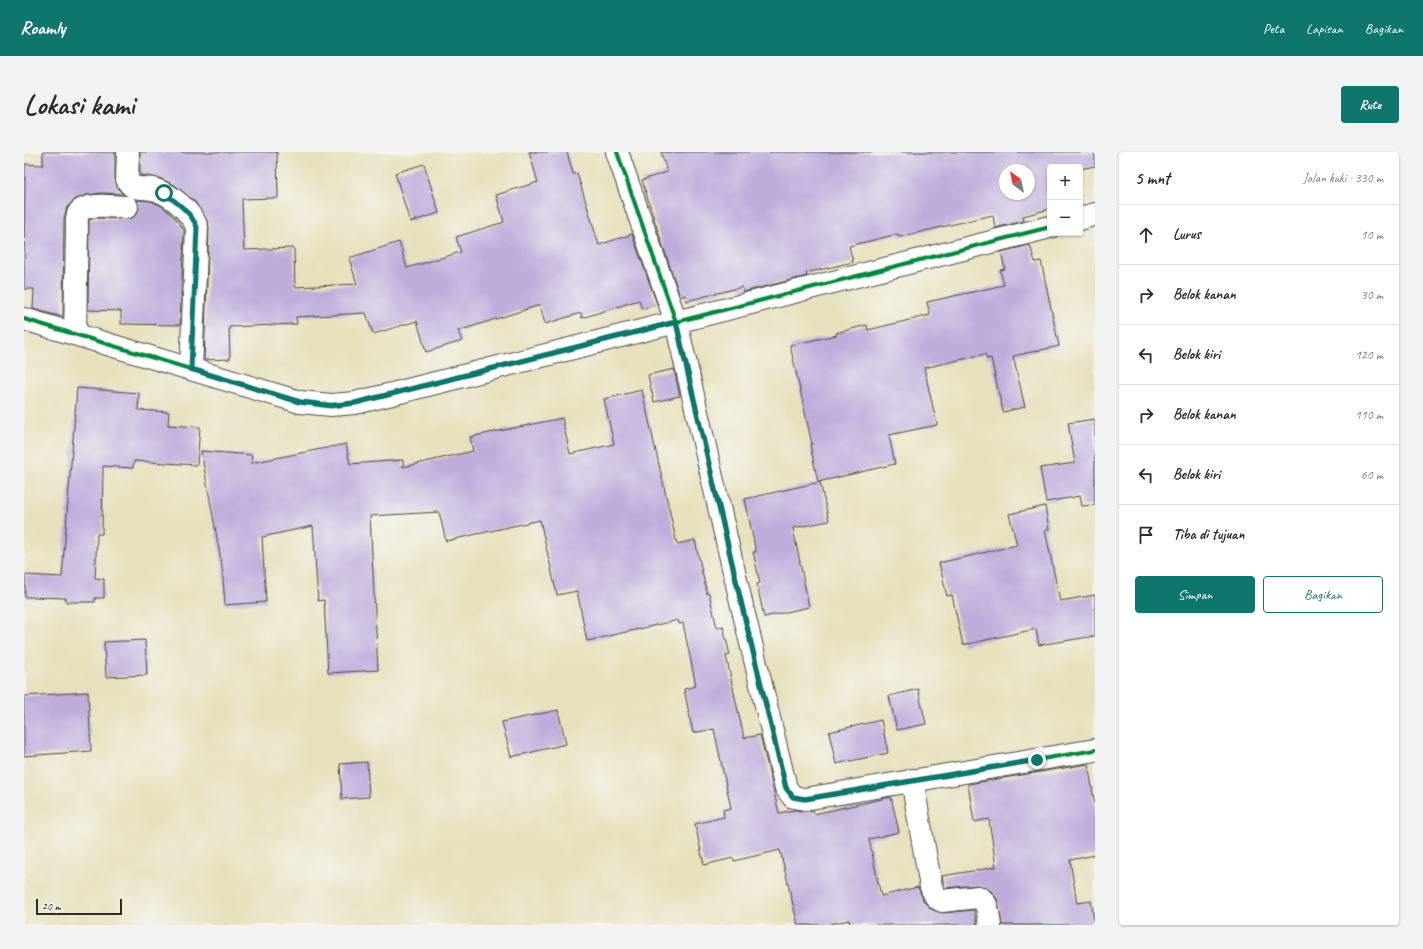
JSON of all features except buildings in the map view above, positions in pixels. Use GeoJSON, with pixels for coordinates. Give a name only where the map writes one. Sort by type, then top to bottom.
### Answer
{"type":"FeatureCollection","features":[{"type":"Feature","properties":{"kind":"street"},"geometry":{"type":"LineString","coordinates":[[128,152],[127,179],[132,187],[156,189],[164,193],[194,218],[197,227],[191,369]]}},
{"type":"Feature","properties":{"kind":"street"},"geometry":{"type":"LineString","coordinates":[[617,152],[676,322],[786,788],[793,797],[805,799],[1095,750]]}},
{"type":"Feature","properties":{"kind":"street"},"geometry":{"type":"LineString","coordinates":[[75,334],[76,228],[79,212],[96,206],[127,207]]}},
{"type":"Feature","properties":{"kind":"street"},"geometry":{"type":"LineString","coordinates":[[1083,218],[1095,214]]}},
{"type":"Feature","properties":{"kind":"street"},"geometry":{"type":"LineString","coordinates":[[24,319],[300,402],[331,406],[392,394],[1047,228]]}},
{"type":"Feature","properties":{"kind":"street"},"geometry":{"type":"LineString","coordinates":[[912,780],[931,887],[934,895],[937,899],[942,901],[978,897],[986,904],[990,925]]}},
{"type":"Feature","properties":{"kind":"cycle path"},"geometry":{"type":"LineString","coordinates":[[617,152],[676,322],[786,788],[793,797],[805,799],[1095,750]]}},
{"type":"Feature","properties":{"kind":"cycle path"},"geometry":{"type":"LineString","coordinates":[[24,319],[300,402],[331,405],[355,403],[1047,228]]}},
{"type":"Feature","properties":{"kind":"route"},"geometry":{"type":"LineString","coordinates":[[164,193],[194,218],[197,227],[191,369],[300,402],[331,406],[355,403],[676,322],[786,788],[793,797],[805,799],[1037,760]]}}]}
